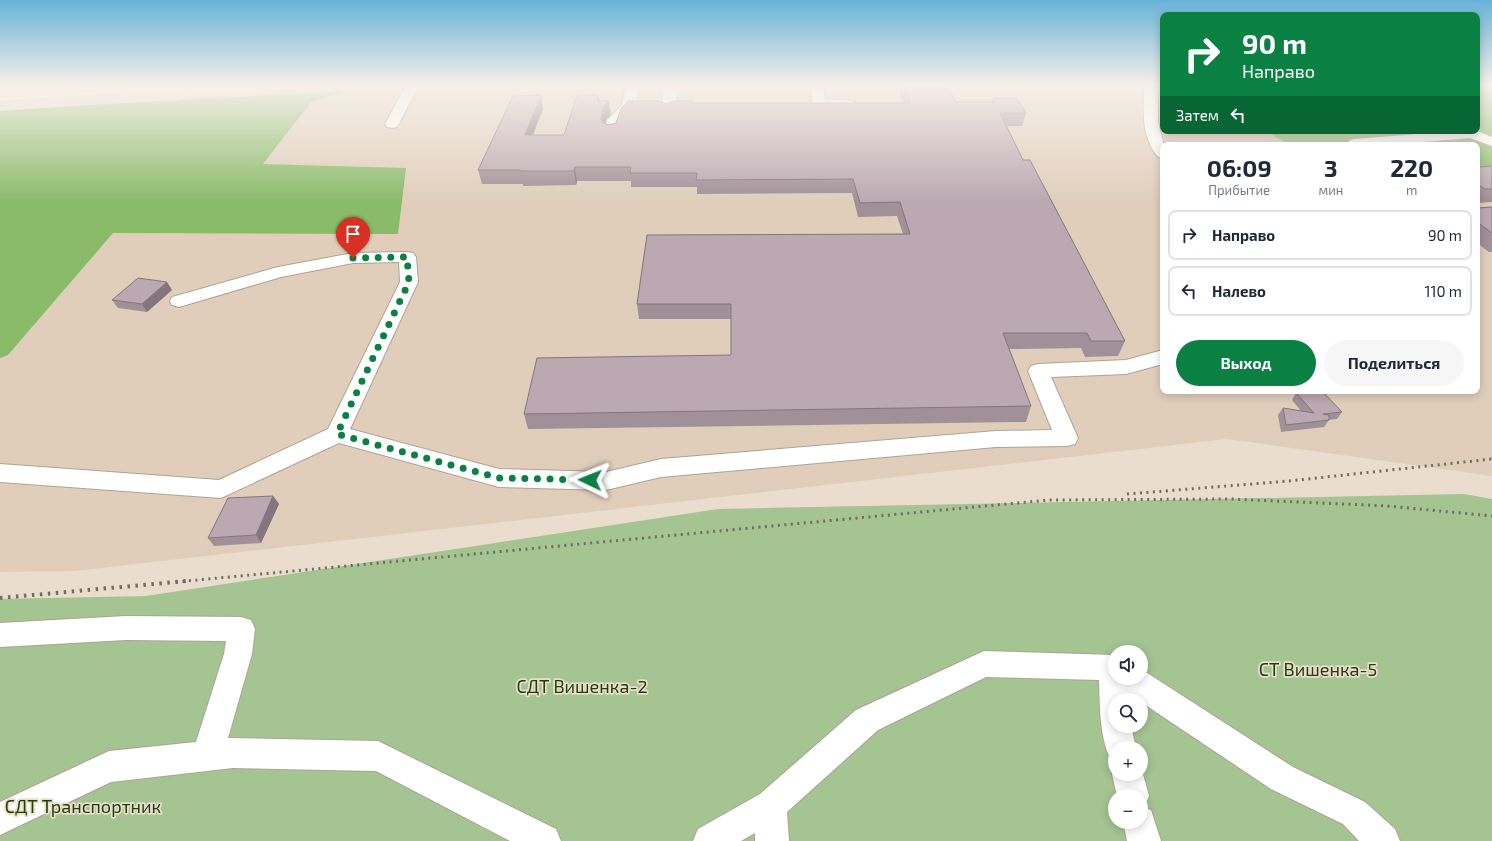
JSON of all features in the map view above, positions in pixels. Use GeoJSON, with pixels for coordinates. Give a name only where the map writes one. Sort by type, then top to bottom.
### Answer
{"type":"FeatureCollection","features":[{"type":"Feature","properties":{"kind":"street"},"geometry":{"type":"LineString","coordinates":[[611,133],[613,123]]}},
{"type":"Feature","properties":{"kind":"street"},"geometry":{"type":"LineString","coordinates":[[1152,123],[1152,137],[1156,148],[1160,151]]}},
{"type":"Feature","properties":{"kind":"street"},"geometry":{"type":"LineString","coordinates":[[1480,133],[1492,133]]}},
{"type":"Feature","properties":{"kind":"street"},"geometry":{"type":"LineString","coordinates":[[1366,142],[1457,134]]}},
{"type":"Feature","properties":{"kind":"street"},"geometry":{"type":"LineString","coordinates":[[1471,134],[1492,142]]}},
{"type":"Feature","properties":{"kind":"street"},"geometry":{"type":"LineString","coordinates":[[0,473],[221,489],[337,434],[409,282],[407,257],[353,258],[278,272],[179,301]]}},
{"type":"Feature","properties":{"kind":"street"},"geometry":{"type":"LineString","coordinates":[[337,434],[499,478],[606,481],[661,468],[996,439],[1067,438],[1038,371],[1126,367],[1160,358]]}},
{"type":"Feature","properties":{"kind":"street"},"geometry":{"type":"LineString","coordinates":[[0,635],[126,628],[228,627],[241,629],[238,654],[207,756]]}},
{"type":"Feature","properties":{"kind":"street"},"geometry":{"type":"LineString","coordinates":[[710,841],[771,805],[867,720],[984,664],[1108,670]]}},
{"type":"Feature","properties":{"kind":"street"},"geometry":{"type":"LineString","coordinates":[[1140,685],[1282,778],[1354,813],[1382,841]]}},
{"type":"Feature","properties":{"kind":"street"},"geometry":{"type":"LineString","coordinates":[[0,819],[109,767],[233,753],[378,756],[544,841]]}},
{"type":"Feature","properties":{"kind":"street"},"geometry":{"type":"LineString","coordinates":[[771,805],[772,841]]}},
{"type":"Feature","properties":{"kind":"street"},"geometry":{"type":"LineString","coordinates":[[1141,829],[1144,841]]}},
{"type":"Feature","properties":{"kind":"shaded area"},"geometry":{"type":"Polygon","coordinates":[[[165,123],[1160,123],[1160,134],[1480,134],[1480,123],[1492,123],[1492,476],[1227,439],[75,571],[0,572],[0,323],[165,123]]]}},
{"type":"Feature","properties":{"kind":"green space"},"geometry":{"type":"Polygon","coordinates":[[[0,123],[295,123],[263,164],[406,168],[398,234],[113,233],[8,355],[0,358],[0,123]]]}},
{"type":"Feature","properties":{"kind":"green space"},"geometry":{"type":"Polygon","coordinates":[[[1480,123],[1492,123],[1492,168],[1480,170],[1480,142],[1284,142],[1271,134],[1480,134],[1480,123]]]}},
{"type":"Feature","properties":{"kind":"green space"},"geometry":{"type":"Polygon","coordinates":[[[1464,494],[1492,499],[1492,841],[0,841],[0,599],[146,596],[718,509],[1464,494]]]}},
{"type":"Feature","properties":{"kind":"building"},"geometry":{"type":"Polygon","coordinates":[[[500,123],[530,123],[525,135],[564,135],[568,123],[604,123],[609,125],[615,123],[1005,123],[1023,160],[1030,160],[1125,341],[1091,341],[1087,333],[1003,333],[1031,406],[524,414],[537,358],[731,355],[731,304],[637,304],[647,235],[910,234],[900,202],[860,203],[853,179],[696,180],[697,173],[630,173],[631,167],[575,167],[574,171],[478,170],[500,123]]]}},
{"type":"Feature","properties":{"kind":"building"},"geometry":{"type":"Polygon","coordinates":[[[1492,166],[1492,189],[1485,189],[1480,186],[1480,167],[1492,166]]]}},
{"type":"Feature","properties":{"kind":"building"},"geometry":{"type":"Polygon","coordinates":[[[1492,207],[1492,233],[1480,224],[1480,208],[1492,207]]]}},
{"type":"Feature","properties":{"kind":"building"},"geometry":{"type":"Polygon","coordinates":[[[138,278],[167,282],[142,304],[112,300],[138,278]]]}},
{"type":"Feature","properties":{"kind":"building"},"geometry":{"type":"Polygon","coordinates":[[[1297,394],[1325,394],[1342,412],[1323,414],[1329,415],[1329,420],[1286,425],[1283,408],[1314,413],[1297,394]]]}},
{"type":"Feature","properties":{"kind":"building"},"geometry":{"type":"Polygon","coordinates":[[[273,496],[256,535],[208,538],[228,498],[273,496]]]}},
{"type":"Feature","properties":{"kind":"railway"},"geometry":{"type":"LineString","coordinates":[[1127,494],[1289,481],[1492,459]]}},
{"type":"Feature","properties":{"kind":"railway"},"geometry":{"type":"LineString","coordinates":[[176,582],[1049,500],[1231,499],[1388,506],[1492,516]]}},
{"type":"Feature","properties":{"kind":"railway"},"geometry":{"type":"LineString","coordinates":[[176,582],[187,581]]}},
{"type":"Feature","properties":{"kind":"railway"},"geometry":{"type":"LineString","coordinates":[[0,598],[176,582]]}},
{"type":"Feature","properties":{"kind":"route"},"geometry":{"type":"LineString","coordinates":[[353,258],[407,257],[409,282],[337,434],[499,478],[590,480]]}},
{"type":"Feature","properties":{"kind":"park label","name":"СТ Вишенка-5"},"geometry":{"type":"Point","coordinates":[1318,669]}},
{"type":"Feature","properties":{"kind":"park label","name":"СДТ Вишенка-2"},"geometry":{"type":"Point","coordinates":[582,686]}},
{"type":"Feature","properties":{"kind":"park label","name":"СДТ Транспортник"},"geometry":{"type":"Point","coordinates":[83,806]}}]}
